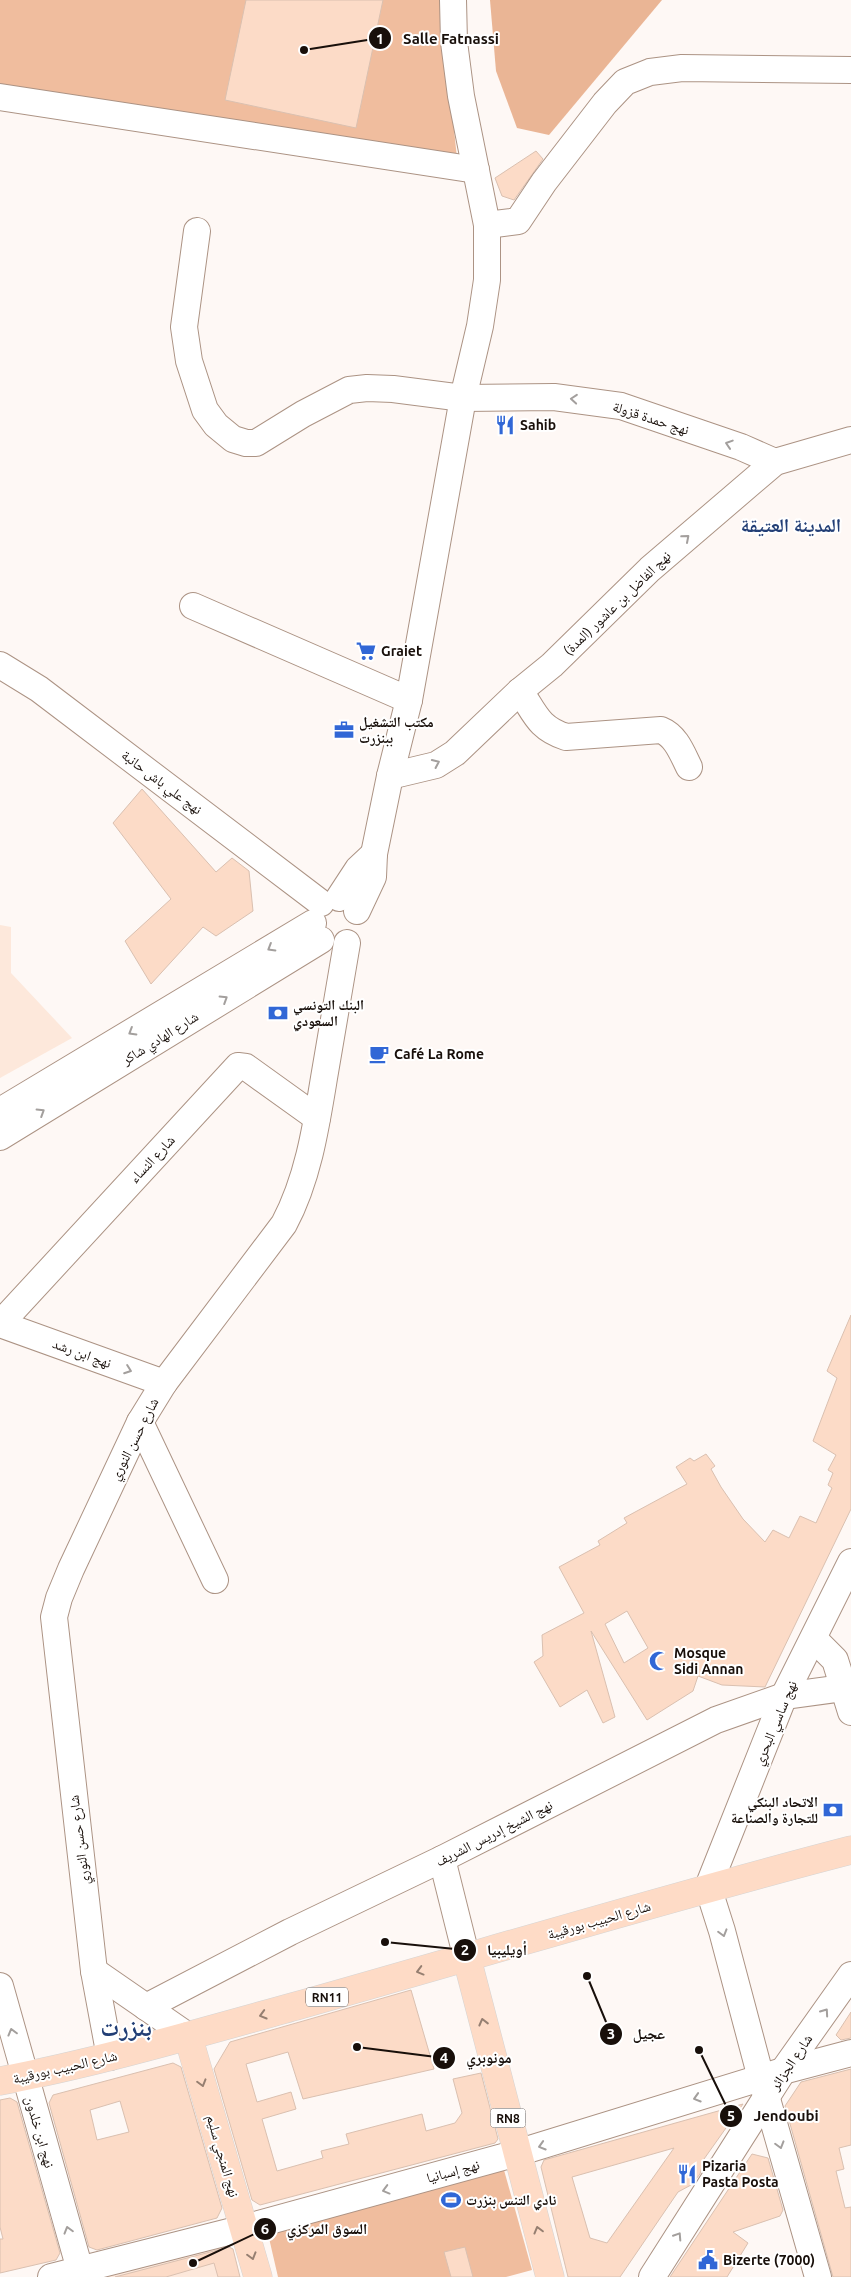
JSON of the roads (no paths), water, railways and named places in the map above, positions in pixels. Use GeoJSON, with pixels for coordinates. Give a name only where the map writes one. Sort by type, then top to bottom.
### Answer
{"type":"FeatureCollection","features":[{"type":"Feature","properties":{"kind":"main road","name":"شارع الحبيب بورقيبة"},"geometry":{"type":"LineString","coordinates":[[12,2079],[110,2058],[467,1958],[708,1887],[851,1850]]}},
{"type":"Feature","properties":{"kind":"main road","name":"RN8"},"geometry":{"type":"LineString","coordinates":[[467,1958],[550,2277]]}},
{"type":"Feature","properties":{"kind":"main road","name":"نهج المنجي سليم"},"geometry":{"type":"LineString","coordinates":[[188,2036],[258,2277]]}},
{"type":"Feature","properties":{"kind":"street"},"geometry":{"type":"LineString","coordinates":[[330,915],[373,877],[374,854],[390,776],[409,700],[463,398],[480,326],[487,280],[487,225],[461,96],[454,42],[453,0]]}},
{"type":"Feature","properties":{"kind":"street"},"geometry":{"type":"LineString","coordinates":[[487,225],[518,221],[556,166],[605,103],[625,82],[650,72],[682,68],[851,70]]}},
{"type":"Feature","properties":{"kind":"street"},"geometry":{"type":"LineString","coordinates":[[0,98],[476,170]]}},
{"type":"Feature","properties":{"kind":"street","name":"نهج حمدة قزولة"},"geometry":{"type":"LineString","coordinates":[[197,231],[184,327],[189,361],[204,410],[216,425],[233,439],[246,443],[256,443],[303,414],[350,390],[393,389],[463,398],[554,397],[621,406],[741,447],[775,462]]}},
{"type":"Feature","properties":{"kind":"street","name":"نهج الفاضل بن عاشور (المدة)"},"geometry":{"type":"LineString","coordinates":[[390,776],[436,765],[455,753],[520,691],[552,665],[650,569],[775,462],[851,440]]}},
{"type":"Feature","properties":{"kind":"street"},"geometry":{"type":"LineString","coordinates":[[193,606],[409,700]]}},
{"type":"Feature","properties":{"kind":"street","name":"نهج علي باش حانبة"},"geometry":{"type":"LineString","coordinates":[[0,665],[40,689],[330,915]]}},
{"type":"Feature","properties":{"kind":"street"},"geometry":{"type":"LineString","coordinates":[[520,691],[545,728],[553,733],[566,737],[661,730],[669,733],[674,739],[689,767]]}},
{"type":"Feature","properties":{"kind":"street","name":"شارع حسن النوري"},"geometry":{"type":"LineString","coordinates":[[110,2058],[94,1971],[54,1617],[71,1569],[140,1422],[164,1383],[284,1224],[295,1204],[317,1118],[347,942],[338,945],[330,915]]}},
{"type":"Feature","properties":{"kind":"street","name":"شارع الهادي شاكر"},"geometry":{"type":"LineString","coordinates":[[0,1111],[330,915]]}},
{"type":"Feature","properties":{"kind":"street","name":"شارع الهادي شاكر"},"geometry":{"type":"LineString","coordinates":[[0,1138],[330,915]]}},
{"type":"Feature","properties":{"kind":"street","name":"شارع النساء"},"geometry":{"type":"LineString","coordinates":[[0,1324],[238,1066],[246,1066],[317,1118]]}},
{"type":"Feature","properties":{"kind":"street","name":"نهج ابن رشد"},"geometry":{"type":"LineString","coordinates":[[0,1324],[164,1383]]}},
{"type":"Feature","properties":{"kind":"street"},"geometry":{"type":"LineString","coordinates":[[140,1422],[215,1580]]}},
{"type":"Feature","properties":{"kind":"street","name":"نهج ساسي البحري"},"geometry":{"type":"LineString","coordinates":[[708,1887],[784,1696],[851,1562]]}},
{"type":"Feature","properties":{"kind":"street"},"geometry":{"type":"LineString","coordinates":[[814,1639],[835,1660],[849,1696]]}},
{"type":"Feature","properties":{"kind":"street","name":"نهج الشيخ إدريس الشريف"},"geometry":{"type":"LineString","coordinates":[[146,2007],[290,1932],[442,1860],[716,1720],[784,1696],[849,1696]]}},
{"type":"Feature","properties":{"kind":"street"},"geometry":{"type":"LineString","coordinates":[[442,1860],[467,1958]]}},
{"type":"Feature","properties":{"kind":"street"},"geometry":{"type":"LineString","coordinates":[[708,1887],[770,2082],[818,2277]]}},
{"type":"Feature","properties":{"kind":"street"},"geometry":{"type":"LineString","coordinates":[[94,1971],[188,2036]]}},
{"type":"Feature","properties":{"kind":"street","name":"شارع الجزائر"},"geometry":{"type":"LineString","coordinates":[[652,2277],[770,2082],[851,1975]]}},
{"type":"Feature","properties":{"kind":"street","name":"نهج ابن خلدون"},"geometry":{"type":"LineString","coordinates":[[0,1986],[12,2079],[81,2274]]}},
{"type":"Feature","properties":{"kind":"street","name":"نهج إسبانيا"},"geometry":{"type":"LineString","coordinates":[[52,2277],[81,2274],[517,2154],[770,2082],[851,2053]]}},
{"type":"Feature","properties":{"kind":"place","name":"Salle Fatnassi"},"geometry":{"type":"Point","coordinates":[304,50]}},
{"type":"Feature","properties":{"kind":"place","name":"Sahib"},"geometry":{"type":"Point","coordinates":[505,425]}},
{"type":"Feature","properties":{"kind":"place","name":"Graiet"},"geometry":{"type":"Point","coordinates":[366,651]}},
{"type":"Feature","properties":{"kind":"place","name":"مكتب التشغيل ببنزرت"},"geometry":{"type":"Point","coordinates":[344,730]}},
{"type":"Feature","properties":{"kind":"place","name":"البنك التونسي السعودي"},"geometry":{"type":"Point","coordinates":[278,1013]}},
{"type":"Feature","properties":{"kind":"place","name":"Café La Rome"},"geometry":{"type":"Point","coordinates":[379,1054]}},
{"type":"Feature","properties":{"kind":"place","name":"Mosque Sidi Annan"},"geometry":{"type":"Point","coordinates":[659,1661]}},
{"type":"Feature","properties":{"kind":"place","name":"الاتحاد البنكي للتجارة والصناعة"},"geometry":{"type":"Point","coordinates":[833,1810]}},
{"type":"Feature","properties":{"kind":"place","name":"أويليبيا"},"geometry":{"type":"Point","coordinates":[385,1942]}},
{"type":"Feature","properties":{"kind":"place","name":"عجيل"},"geometry":{"type":"Point","coordinates":[587,1976]}},
{"type":"Feature","properties":{"kind":"place","name":"مونوبري"},"geometry":{"type":"Point","coordinates":[357,2047]}},
{"type":"Feature","properties":{"kind":"place","name":"Jendoubi"},"geometry":{"type":"Point","coordinates":[699,2050]}},
{"type":"Feature","properties":{"kind":"place","name":"Pizaria Pasta Posta"},"geometry":{"type":"Point","coordinates":[687,2174]}},
{"type":"Feature","properties":{"kind":"place","name":"نادي التنس بنزرت"},"geometry":{"type":"Point","coordinates":[451,2200]}},
{"type":"Feature","properties":{"kind":"place","name":"Bizerte (7000)"},"geometry":{"type":"Point","coordinates":[708,2260]}},
{"type":"Feature","properties":{"kind":"place","name":"السوق المركزي"},"geometry":{"type":"Point","coordinates":[193,2263]}},
{"type":"Feature","properties":{"kind":"district","name":"المدينة العتيقة"},"geometry":{"type":"Point","coordinates":[791,525]}},
{"type":"Feature","properties":{"kind":"district","name":"بنزرت"},"geometry":{"type":"Point","coordinates":[126,2027]}}]}
